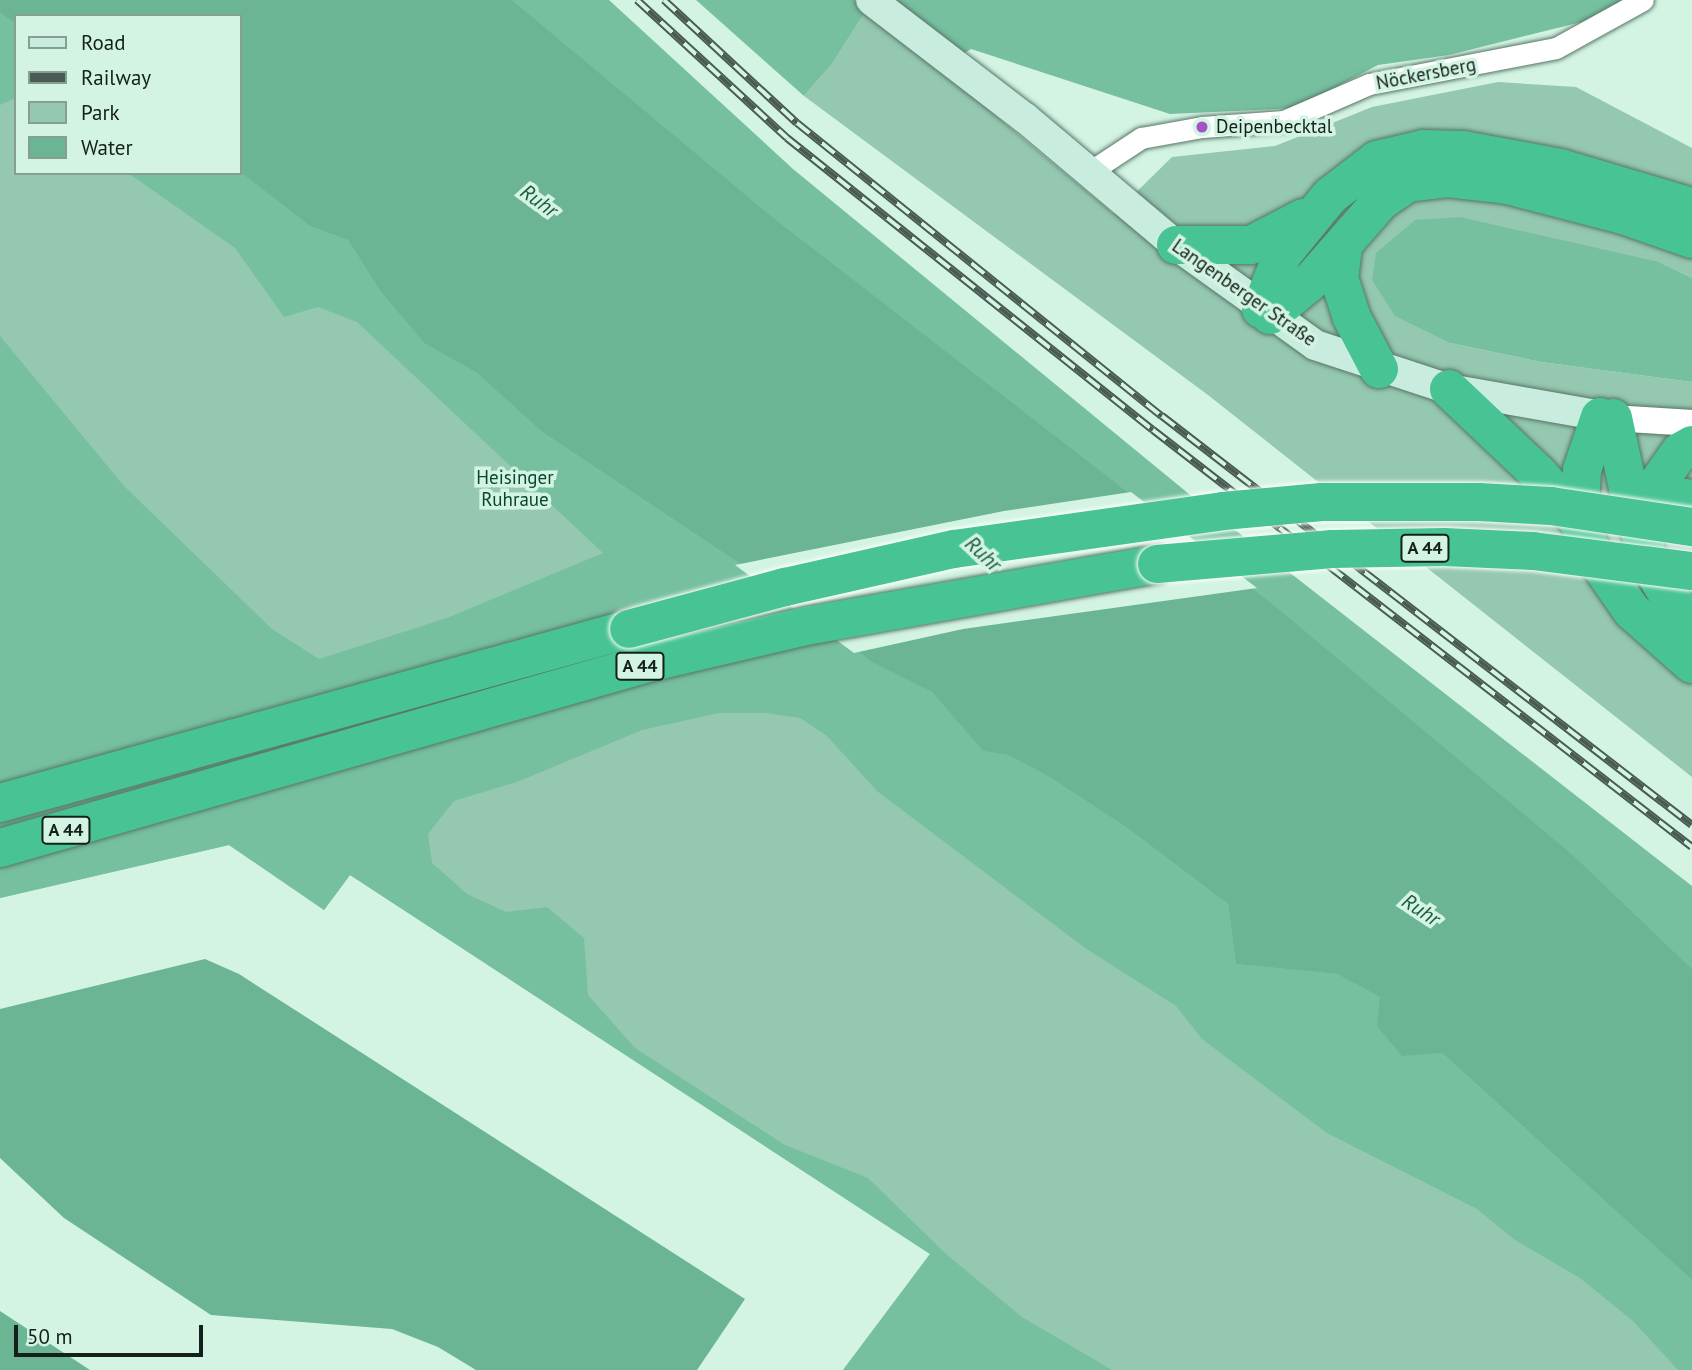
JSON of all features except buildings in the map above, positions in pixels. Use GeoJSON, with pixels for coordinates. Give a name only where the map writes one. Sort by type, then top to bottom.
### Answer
{"type":"FeatureCollection","features":[{"type":"Feature","properties":{"kind":"highway"},"geometry":{"type":"LineString","coordinates":[[1176,245],[1251,246],[1317,210],[1377,160],[1423,149],[1464,150],[1560,168],[1692,206]]}},
{"type":"Feature","properties":{"kind":"highway"},"geometry":{"type":"LineString","coordinates":[[1266,312],[1343,247],[1381,201],[1408,183],[1447,178],[1521,189],[1623,215],[1692,239]]}},
{"type":"Feature","properties":{"kind":"highway"},"geometry":{"type":"LineString","coordinates":[[1266,312],[1282,255],[1317,210]]}},
{"type":"Feature","properties":{"kind":"highway"},"geometry":{"type":"LineString","coordinates":[[1343,247],[1342,287],[1379,369]]}},
{"type":"Feature","properties":{"kind":"highway"},"geometry":{"type":"LineString","coordinates":[[1449,389],[1539,474],[1632,611],[1692,664]]}},
{"type":"Feature","properties":{"kind":"highway"},"geometry":{"type":"LineString","coordinates":[[1565,514],[1606,418]]}},
{"type":"Feature","properties":{"kind":"highway"},"geometry":{"type":"LineString","coordinates":[[1606,418],[1634,516],[1653,570],[1672,602],[1692,621]]}},
{"type":"Feature","properties":{"kind":"highway"},"geometry":{"type":"LineString","coordinates":[[1634,516],[1680,452],[1692,445]]}},
{"type":"Feature","properties":{"kind":"highway"},"geometry":{"type":"LineString","coordinates":[[1565,514],[1668,496],[1692,499]]}},
{"type":"Feature","properties":{"kind":"highway","name":"A 44"},"geometry":{"type":"LineString","coordinates":[[0,803],[785,587],[954,549],[1197,514],[1322,502],[1565,514],[1692,527]]}},
{"type":"Feature","properties":{"kind":"highway","name":"A 44"},"geometry":{"type":"LineString","coordinates":[[0,848],[648,663],[806,626],[987,591],[1157,564],[1332,549],[1533,551],[1692,571]]}},
{"type":"Feature","properties":{"kind":"main road","name":"Langenberger Straße"},"geometry":{"type":"LineString","coordinates":[[872,0],[1176,245],[1315,345],[1379,369],[1449,389],[1606,418]]}},
{"type":"Feature","properties":{"kind":"street","name":"Nöckersberg"},"geometry":{"type":"LineString","coordinates":[[1088,173],[1141,138],[1202,127],[1284,121],[1393,78],[1556,48],[1643,0]]}},
{"type":"Feature","properties":{"kind":"street","name":"Langenberger Straße"},"geometry":{"type":"LineString","coordinates":[[1606,418],[1692,423]]}},
{"type":"Feature","properties":{"kind":"green space","name":"Heisinger Ruhraue"},"geometry":{"type":"Polygon","coordinates":[[[0,0],[605,0],[776,161],[1388,661],[1692,891],[1692,1370],[843,1370],[930,1254],[350,875],[324,910],[229,845],[0,898],[0,0]]]}},
{"type":"Feature","properties":{"kind":"green space"},"geometry":{"type":"Polygon","coordinates":[[[867,9],[1114,214],[1172,157],[1275,146],[1372,107],[1498,82],[1576,87],[1692,148],[1692,278],[1659,262],[1450,343],[1541,362],[1692,382],[1692,777],[1208,395],[804,96],[832,64],[867,9]]]}},
{"type":"Feature","properties":{"kind":"shaded area"},"geometry":{"type":"Polygon","coordinates":[[[512,0],[609,0],[793,169],[1189,494],[1692,886],[1692,969],[1574,856],[1473,773],[776,220],[512,0]]]}},
{"type":"Feature","properties":{"kind":"shaded area"},"geometry":{"type":"Polygon","coordinates":[[[696,0],[854,0],[867,9],[832,64],[804,96],[696,0]]]}},
{"type":"Feature","properties":{"kind":"shaded area"},"geometry":{"type":"Polygon","coordinates":[[[873,0],[1647,0],[1634,9],[1449,55],[1378,65],[1296,108],[1170,114],[971,49],[949,63],[873,0]]]}},
{"type":"Feature","properties":{"kind":"shaded area"},"geometry":{"type":"Polygon","coordinates":[[[0,13],[14,23],[14,99],[0,105],[0,13]]]}},
{"type":"Feature","properties":{"kind":"shaded area"},"geometry":{"type":"Polygon","coordinates":[[[242,174],[310,226],[348,240],[381,292],[424,343],[477,373],[541,431],[793,599],[870,661],[932,692],[983,751],[1008,755],[1048,776],[1126,827],[1228,904],[1236,964],[1337,974],[1380,997],[1692,1280],[1692,1370],[1678,1370],[1633,1321],[1580,1278],[1515,1240],[1477,1209],[1327,1133],[1202,1039],[1176,1006],[1085,948],[877,791],[827,736],[800,718],[766,713],[719,713],[642,730],[517,782],[454,801],[428,834],[432,863],[467,894],[506,912],[547,907],[584,938],[588,995],[635,1048],[785,1145],[868,1178],[945,1253],[1022,1317],[1112,1370],[843,1370],[930,1254],[350,875],[324,910],[229,845],[0,898],[0,336],[124,486],[272,629],[319,659],[447,618],[603,553],[357,322],[318,307],[284,317],[235,248],[131,175],[242,174]]]}},
{"type":"Feature","properties":{"kind":"shaded area"},"geometry":{"type":"Polygon","coordinates":[[[1460,217],[1659,262],[1692,278],[1692,382],[1541,362],[1450,343],[1395,316],[1372,280],[1376,253],[1415,220],[1460,217]]]}},
{"type":"Feature","properties":{"kind":"water","name":"Ruhr"},"geometry":{"type":"Polygon","coordinates":[[[0,0],[512,0],[776,220],[1276,607],[1574,856],[1692,969],[1692,1280],[1442,1053],[1402,1056],[1377,1026],[1380,997],[1337,974],[1236,964],[1228,904],[1126,827],[1048,776],[1008,755],[983,751],[932,692],[870,661],[793,599],[541,431],[477,373],[424,343],[381,292],[348,240],[310,226],[242,174],[242,14],[14,14],[14,23],[0,13],[0,0]]]}},
{"type":"Feature","properties":{"kind":"water"},"geometry":{"type":"Polygon","coordinates":[[[205,959],[239,974],[745,1299],[697,1370],[476,1370],[438,1347],[392,1329],[211,1315],[64,1218],[0,1158],[0,1009],[205,959]]]}},
{"type":"Feature","properties":{"kind":"water"},"geometry":{"type":"Polygon","coordinates":[[[0,1311],[90,1370],[0,1370],[0,1311]]]}},
{"type":"Feature","properties":{"kind":"pier"},"geometry":{"type":"Polygon","coordinates":[[[1131,492],[1257,588],[963,629],[854,653],[735,565],[1004,511],[1131,492]]]}},
{"type":"Feature","properties":{"kind":"railway"},"geometry":{"type":"LineString","coordinates":[[637,0],[787,138],[1153,430],[1692,847]]}},
{"type":"Feature","properties":{"kind":"railway"},"geometry":{"type":"LineString","coordinates":[[664,0],[797,123],[1162,416],[1692,825]]}},
{"type":"Feature","properties":{"kind":"place","name":"Deipenbecktal"},"geometry":{"type":"Point","coordinates":[1202,127]}}]}
